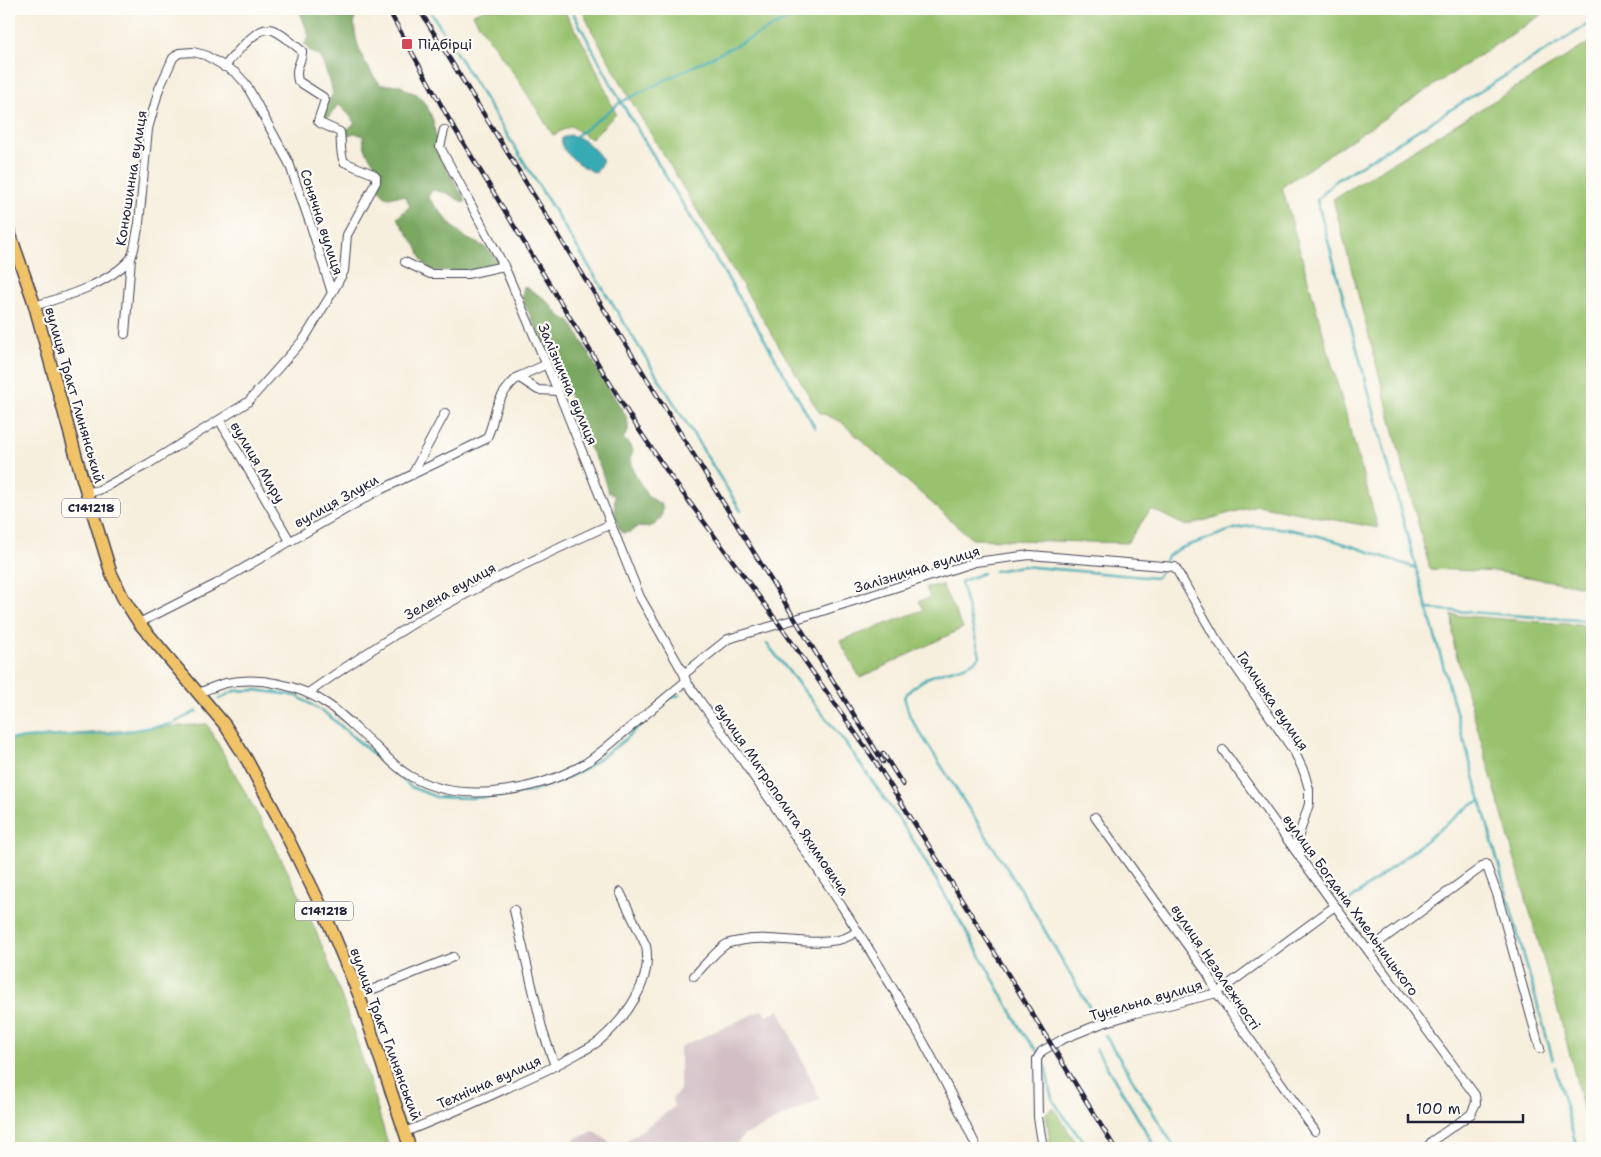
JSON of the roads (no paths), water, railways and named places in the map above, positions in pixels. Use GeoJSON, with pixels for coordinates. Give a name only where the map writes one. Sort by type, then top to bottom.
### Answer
{"type":"FeatureCollection","features":[{"type":"Feature","properties":{"kind":"main road","name":"вулиця Тракт Глинянський"},"geometry":{"type":"LineString","coordinates":[[9,231],[34,306],[86,493],[111,573],[123,598],[139,623],[225,725],[247,760],[324,912],[359,995],[410,1148]]}},
{"type":"Feature","properties":{"kind":"street"},"geometry":{"type":"LineString","coordinates":[[224,67],[244,44],[262,29],[271,29],[296,46],[302,51],[302,56],[296,66],[298,82],[323,96],[325,100],[318,121],[340,132],[340,145],[344,162],[376,177],[376,182],[347,235],[344,271],[332,293]]}},
{"type":"Feature","properties":{"kind":"street","name":"Конюшинна вулиця"},"geometry":{"type":"LineString","coordinates":[[125,334],[131,258],[139,222],[148,129],[159,89],[173,58],[179,53],[193,52],[205,54],[224,67]]}},
{"type":"Feature","properties":{"kind":"street","name":"Сонячна вулиця"},"geometry":{"type":"LineString","coordinates":[[86,493],[99,490],[148,464],[248,402],[304,338],[332,293],[289,163],[246,84],[236,73],[224,67]]}},
{"type":"Feature","properties":{"kind":"street","name":"Залізнична вулиця"},"geometry":{"type":"LineString","coordinates":[[444,130],[440,147],[504,266],[558,391],[640,597],[685,678]]}},
{"type":"Feature","properties":{"kind":"street"},"geometry":{"type":"LineString","coordinates":[[34,306],[58,299],[84,288],[112,274],[124,266],[131,258]]}},
{"type":"Feature","properties":{"kind":"street"},"geometry":{"type":"LineString","coordinates":[[405,262],[430,274],[467,274],[504,266]]}},
{"type":"Feature","properties":{"kind":"street","name":"вулиця Злуки"},"geometry":{"type":"LineString","coordinates":[[139,623],[216,584],[374,493],[486,439],[490,432],[497,405],[512,383],[518,377],[546,364]]}},
{"type":"Feature","properties":{"kind":"street"},"geometry":{"type":"LineString","coordinates":[[518,377],[538,390],[558,391]]}},
{"type":"Feature","properties":{"kind":"street"},"geometry":{"type":"LineString","coordinates":[[412,475],[445,413]]}},
{"type":"Feature","properties":{"kind":"street","name":"вулиця Миру"},"geometry":{"type":"LineString","coordinates":[[220,421],[290,541]]}},
{"type":"Feature","properties":{"kind":"street","name":"Зелена вулиця"},"geometry":{"type":"LineString","coordinates":[[308,693],[357,658],[440,608],[548,553],[611,524]]}},
{"type":"Feature","properties":{"kind":"street","name":"Залізнична вулиця"},"geometry":{"type":"LineString","coordinates":[[198,693],[226,683],[251,680],[281,684],[308,693],[329,705],[408,775],[430,786],[452,791],[515,790],[540,784],[579,767],[595,756],[728,639],[975,562],[1030,555],[1175,567]]}},
{"type":"Feature","properties":{"kind":"street","name":"Галицька вулиця"},"geometry":{"type":"LineString","coordinates":[[1175,567],[1215,637],[1290,746],[1304,772],[1309,789],[1309,804],[1297,842],[1301,859]]}},
{"type":"Feature","properties":{"kind":"street","name":"вулиця Митрополита Яхимовича"},"geometry":{"type":"LineString","coordinates":[[685,678],[782,816],[857,931],[944,1077],[977,1148]]}},
{"type":"Feature","properties":{"kind":"street","name":"вулиця Богдана Хмельницького"},"geometry":{"type":"LineString","coordinates":[[1223,750],[1335,906],[1475,1094],[1476,1103],[1471,1114],[1432,1141],[1427,1148]]}},
{"type":"Feature","properties":{"kind":"street","name":"вулиця Незалежності"},"geometry":{"type":"LineString","coordinates":[[1095,817],[1208,974],[1217,993],[1316,1131]]}},
{"type":"Feature","properties":{"kind":"street"},"geometry":{"type":"LineString","coordinates":[[1368,950],[1486,864],[1497,894],[1540,1049]]}},
{"type":"Feature","properties":{"kind":"street","name":"Технічна вулиця"},"geometry":{"type":"LineString","coordinates":[[405,1132],[555,1066],[598,1042],[624,1016],[639,992],[648,956],[646,946],[620,892]]}},
{"type":"Feature","properties":{"kind":"street","name":"Тунельна вулиця"},"geometry":{"type":"LineString","coordinates":[[1042,1148],[1038,1117],[1037,1059],[1042,1052],[1058,1041],[1093,1027],[1136,1013],[1217,993],[1335,906]]}},
{"type":"Feature","properties":{"kind":"street","name":"Технічна вулиця"},"geometry":{"type":"LineString","coordinates":[[514,910],[543,1032],[555,1066]]}},
{"type":"Feature","properties":{"kind":"street"},"geometry":{"type":"LineString","coordinates":[[694,976],[726,944],[762,937],[831,942],[850,937],[857,931]]}},
{"type":"Feature","properties":{"kind":"street"},"geometry":{"type":"LineString","coordinates":[[359,995],[453,957]]}},
{"type":"Feature","properties":{"kind":"water"},"geometry":{"type":"Polygon","coordinates":[[[569,135],[584,140],[603,160],[596,173],[577,162],[564,150],[562,138],[569,135]]]}},
{"type":"Feature","properties":{"kind":"waterway"},"geometry":{"type":"LineString","coordinates":[[429,9],[741,511]]}},
{"type":"Feature","properties":{"kind":"waterway"},"geometry":{"type":"LineString","coordinates":[[571,9],[621,102],[762,335],[815,428]]}},
{"type":"Feature","properties":{"kind":"waterway"},"geometry":{"type":"LineString","coordinates":[[575,137],[621,102],[809,9]]}},
{"type":"Feature","properties":{"kind":"waterway"},"geometry":{"type":"LineString","coordinates":[[1553,1060],[1416,568],[1317,200],[1334,182],[1592,22]]}},
{"type":"Feature","properties":{"kind":"waterway"},"geometry":{"type":"LineString","coordinates":[[1165,560],[1182,548],[1233,529],[1253,526],[1274,527],[1315,535],[1416,568]]}},
{"type":"Feature","properties":{"kind":"waterway"},"geometry":{"type":"LineString","coordinates":[[995,571],[1022,566],[1156,578],[1162,571]]}},
{"type":"Feature","properties":{"kind":"waterway"},"geometry":{"type":"LineString","coordinates":[[983,573],[961,582],[980,656],[966,665],[925,679],[911,689],[904,697],[910,717],[1026,898],[1095,1017]]}},
{"type":"Feature","properties":{"kind":"waterway"},"geometry":{"type":"LineString","coordinates":[[1428,609],[1592,621]]}},
{"type":"Feature","properties":{"kind":"waterway"},"geometry":{"type":"LineString","coordinates":[[767,644],[844,741],[910,835],[1023,1033],[1038,1052]]}},
{"type":"Feature","properties":{"kind":"waterway"},"geometry":{"type":"LineString","coordinates":[[219,699],[234,691],[256,690],[297,696],[328,715],[411,787],[436,797],[471,798],[501,796],[530,792],[561,781],[585,769],[622,742],[651,715]]}},
{"type":"Feature","properties":{"kind":"waterway"},"geometry":{"type":"LineString","coordinates":[[668,699],[679,695]]}},
{"type":"Feature","properties":{"kind":"waterway"},"geometry":{"type":"LineString","coordinates":[[9,739],[116,733],[172,724],[197,711]]}},
{"type":"Feature","properties":{"kind":"waterway"},"geometry":{"type":"LineString","coordinates":[[1344,905],[1472,804],[1481,801]]}},
{"type":"Feature","properties":{"kind":"waterway"},"geometry":{"type":"LineString","coordinates":[[1105,1035],[1175,1148]]}},
{"type":"Feature","properties":{"kind":"waterway"},"geometry":{"type":"LineString","coordinates":[[1096,1049],[1156,1148]]}},
{"type":"Feature","properties":{"kind":"waterway"},"geometry":{"type":"LineString","coordinates":[[1041,1057],[1046,1066],[1050,1092],[1055,1103],[1089,1148]]}},
{"type":"Feature","properties":{"kind":"waterway"},"geometry":{"type":"LineString","coordinates":[[1555,1067],[1577,1148]]}},
{"type":"Feature","properties":{"kind":"railway"},"geometry":{"type":"LineString","coordinates":[[388,9],[450,121],[633,421],[671,477],[779,624],[875,761],[1115,1148]]}},
{"type":"Feature","properties":{"kind":"railway"},"geometry":{"type":"LineString","coordinates":[[419,9],[883,762]]}},
{"type":"Feature","properties":{"kind":"railway"},"geometry":{"type":"LineString","coordinates":[[883,753],[903,785]]}},
{"type":"Feature","properties":{"kind":"place","name":"Підбірці"},"geometry":{"type":"Point","coordinates":[407,44]}}]}
